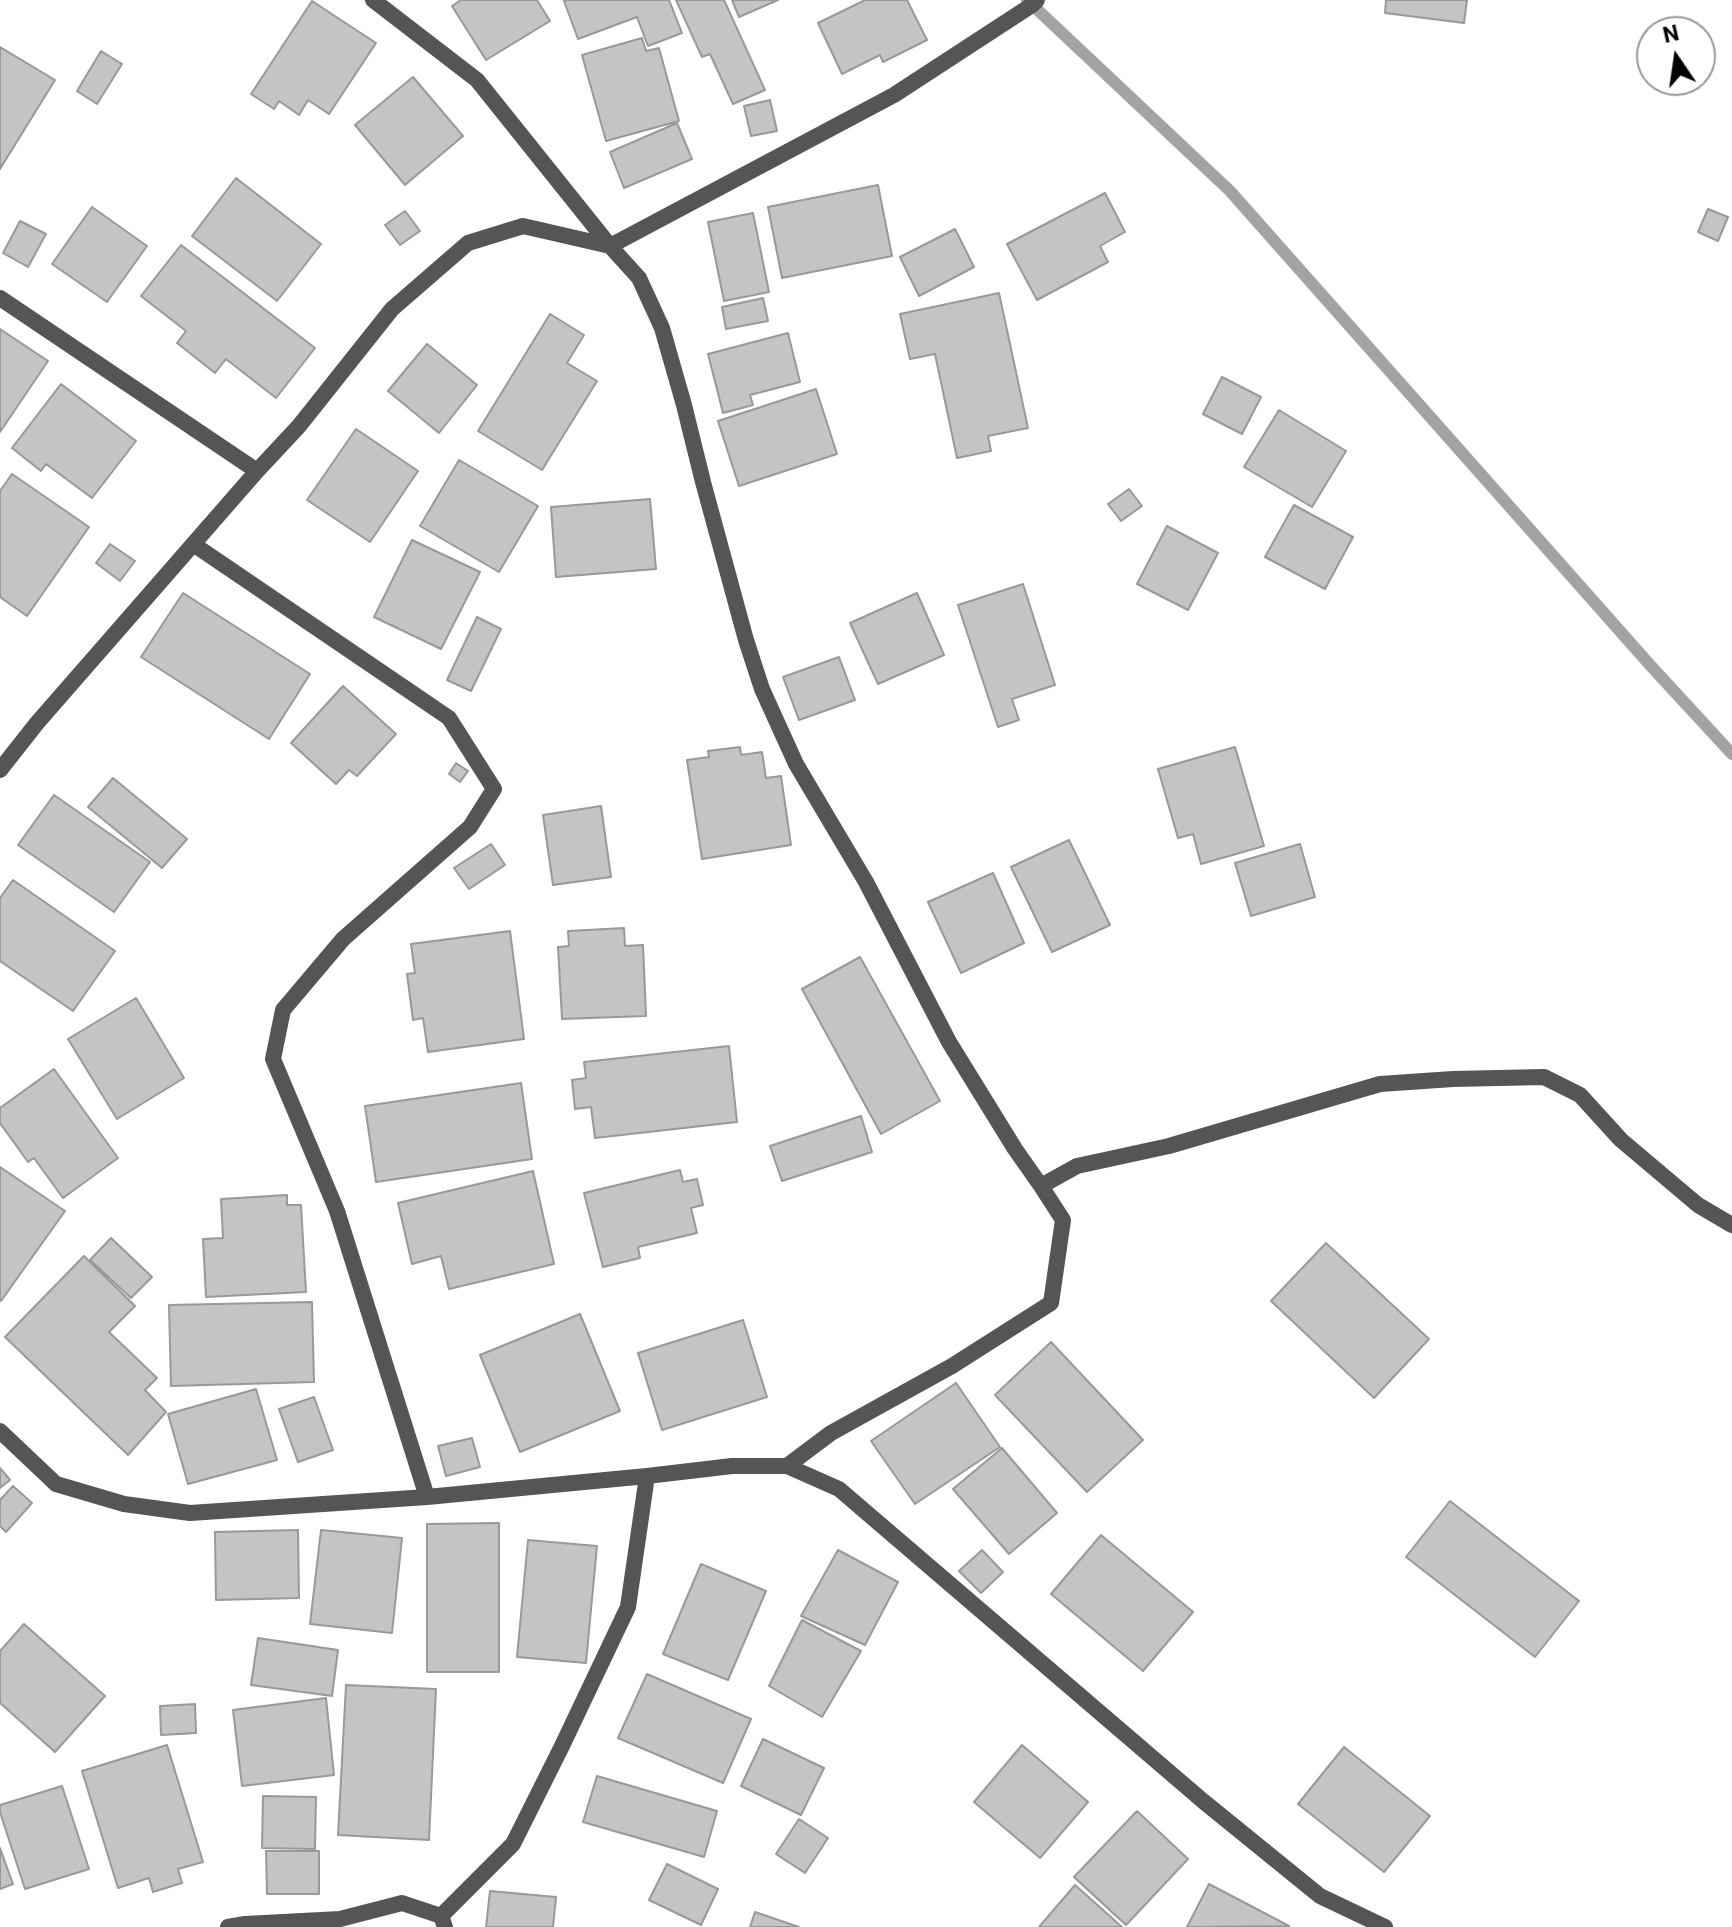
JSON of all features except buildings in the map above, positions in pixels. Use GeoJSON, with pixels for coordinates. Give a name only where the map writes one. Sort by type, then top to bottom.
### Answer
{"type":"FeatureCollection","features":[{"type":"Feature","properties":{"kind":"street"},"geometry":{"type":"LineString","coordinates":[[373,0],[477,80],[639,278],[662,328],[746,640],[762,689],[790,752],[866,882],[949,1042],[1063,1220],[1051,1303],[952,1366],[831,1433],[787,1466]]}},
{"type":"Feature","properties":{"kind":"street"},"geometry":{"type":"LineString","coordinates":[[0,770],[37,723],[299,426],[392,309],[468,243],[523,226],[610,246],[894,95],[1037,0]]}},
{"type":"Feature","properties":{"kind":"street"},"geometry":{"type":"LineString","coordinates":[[0,298],[257,471]]}},
{"type":"Feature","properties":{"kind":"street"},"geometry":{"type":"LineString","coordinates":[[193,544],[449,718],[494,789],[470,827],[343,939],[283,1010],[273,1059],[337,1211],[427,1497]]}},
{"type":"Feature","properties":{"kind":"street"},"geometry":{"type":"LineString","coordinates":[[1041,1186],[1077,1166],[1169,1146],[1380,1084],[1544,1077],[1580,1095],[1621,1140],[1698,1205],[1732,1225]]}},
{"type":"Feature","properties":{"kind":"street"},"geometry":{"type":"LineString","coordinates":[[0,1431],[56,1484],[124,1504],[190,1513],[427,1497],[732,1466],[787,1466],[839,1489],[1203,1801],[1320,1896],[1385,1927]]}},
{"type":"Feature","properties":{"kind":"street"},"geometry":{"type":"LineString","coordinates":[[228,1927],[340,1919],[402,1903],[443,1922],[513,1844],[628,1607],[647,1476]]}},
{"type":"Feature","properties":{"kind":"waterway"},"geometry":{"type":"LineString","coordinates":[[1027,0],[1230,191],[1732,754]]}}]}
